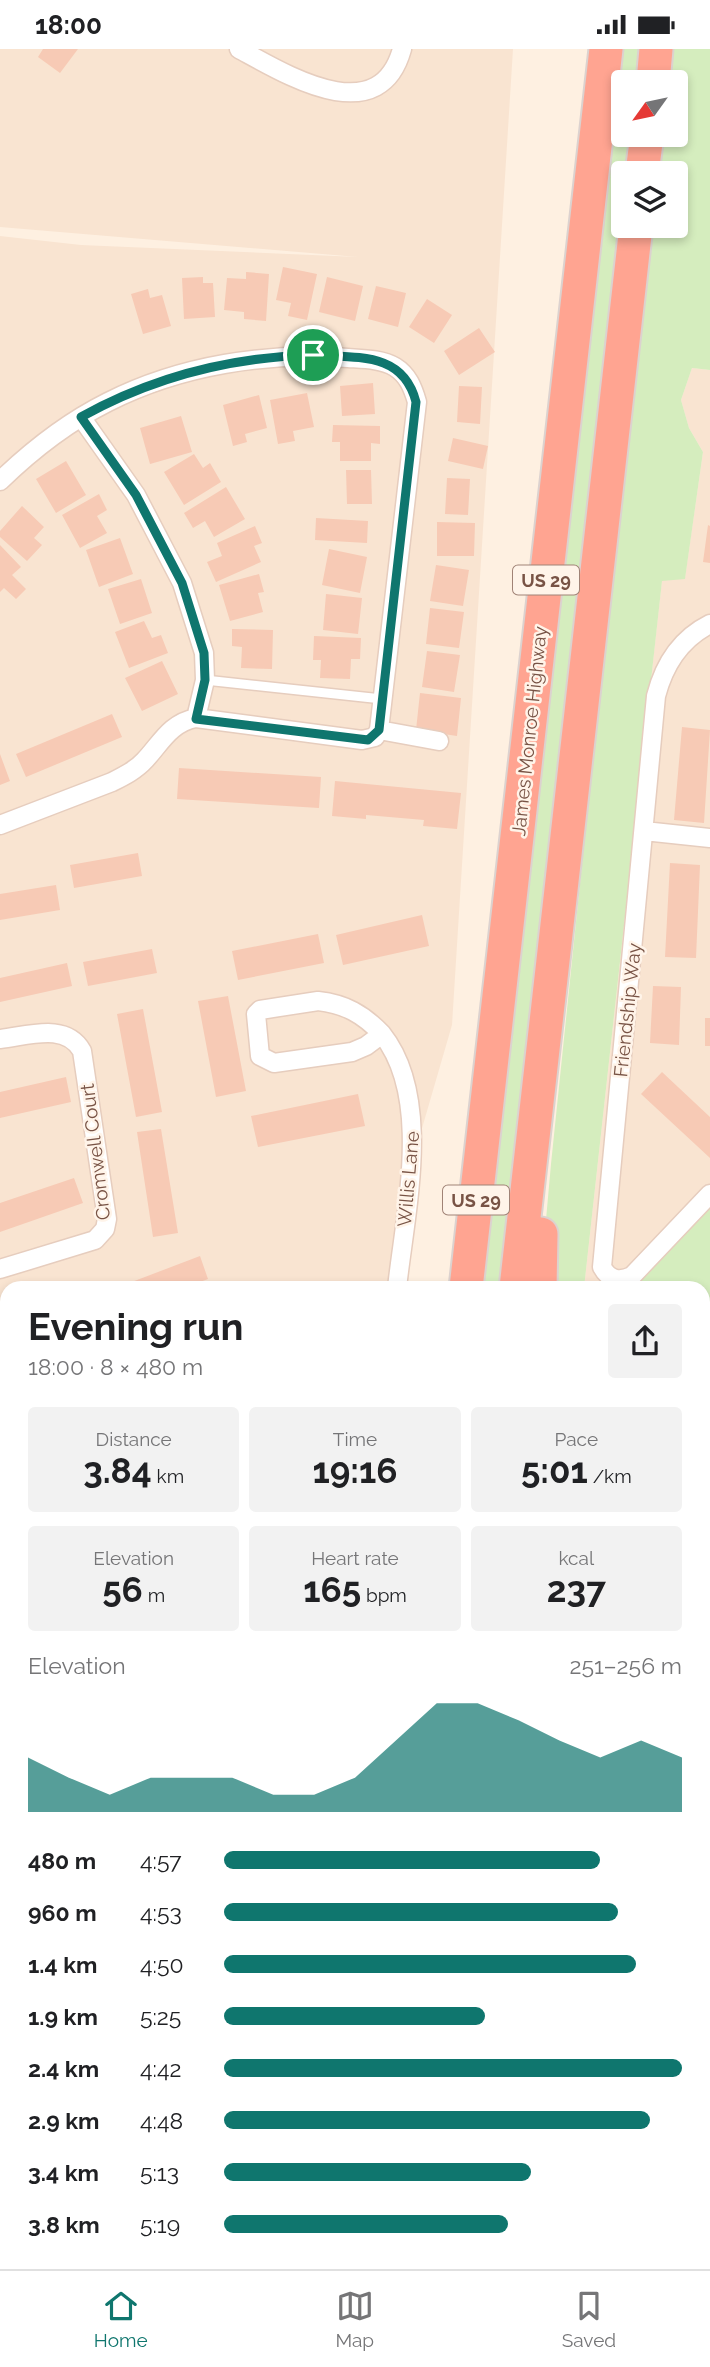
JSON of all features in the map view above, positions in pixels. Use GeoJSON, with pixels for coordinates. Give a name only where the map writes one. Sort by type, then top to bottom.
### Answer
{"type":"FeatureCollection","features":[{"type":"Feature","properties":{"kind":"highway","name":"James Monroe Highway"},"geometry":{"type":"LineString","coordinates":[[467,1281],[607,90],[606,49]]}},
{"type":"Feature","properties":{"kind":"highway"},"geometry":{"type":"LineString","coordinates":[[654,70],[656,49]]}},
{"type":"Feature","properties":{"kind":"highway","name":"US 29"},"geometry":{"type":"LineString","coordinates":[[517,1281],[635,238]]}},
{"type":"Feature","properties":{"kind":"highway"},"geometry":{"type":"LineString","coordinates":[[540,1281],[546,1014]]}},
{"type":"Feature","properties":{"kind":"street"},"geometry":{"type":"LineString","coordinates":[[239,49],[285,74],[340,93],[355,94],[382,84],[392,74],[402,49]]}},
{"type":"Feature","properties":{"kind":"street"},"geometry":{"type":"LineString","coordinates":[[0,481],[18,463],[81,417],[144,387],[210,367],[249,359],[313,355],[361,359],[385,363],[405,376],[415,394],[416,416],[379,730],[375,737],[362,740],[196,719],[184,720],[174,726],[145,761],[121,778],[0,825]]}},
{"type":"Feature","properties":{"kind":"street"},"geometry":{"type":"LineString","coordinates":[[81,417],[136,495],[182,583],[204,653],[205,680],[196,719]]}},
{"type":"Feature","properties":{"kind":"street","name":"Friendship Way"},"geometry":{"type":"LineString","coordinates":[[710,624],[687,640],[671,658],[661,676],[656,696],[603,1254],[602,1267],[606,1275],[614,1280],[632,1276],[710,1193]]}},
{"type":"Feature","properties":{"kind":"street"},"geometry":{"type":"LineString","coordinates":[[379,730],[439,741]]}},
{"type":"Feature","properties":{"kind":"street"},"geometry":{"type":"LineString","coordinates":[[644,831],[710,838]]}},
{"type":"Feature","properties":{"kind":"street"},"geometry":{"type":"LineString","coordinates":[[329,1003],[359,1013],[382,1034],[352,1052],[274,1063],[260,1056],[256,1014],[260,1010],[278,1006],[329,1003]]}},
{"type":"Feature","properties":{"kind":"street","name":"Cromwell Court"},"geometry":{"type":"LineString","coordinates":[[0,1039],[59,1033],[69,1035],[77,1042],[82,1051],[107,1219],[105,1229],[95,1240],[0,1269]]}},
{"type":"Feature","properties":{"kind":"street","name":"Willis Lane"},"geometry":{"type":"LineString","coordinates":[[382,1034],[398,1061],[407,1085],[412,1111],[413,1136],[398,1281]]}},
{"type":"Feature","properties":{"kind":"lane"},"geometry":{"type":"LineString","coordinates":[[205,680],[382,699]]}},
{"type":"Feature","properties":{"kind":"shaded area"},"geometry":{"type":"Polygon","coordinates":[[[0,49],[513,49],[452,1025],[409,1173],[396,1281],[0,1281],[0,236],[81,245],[358,257],[0,227],[0,49]]]}},
{"type":"Feature","properties":{"kind":"shaded area"},"geometry":{"type":"Polygon","coordinates":[[[692,368],[710,370],[710,1207],[640,1281],[585,1281],[662,580],[685,578],[703,452],[689,428],[681,400],[692,368]]]}},
{"type":"Feature","properties":{"kind":"green space"},"geometry":{"type":"Polygon","coordinates":[[[619,49],[645,49],[642,70],[617,70],[619,49]]]}},
{"type":"Feature","properties":{"kind":"green space"},"geometry":{"type":"Polygon","coordinates":[[[669,49],[710,49],[710,370],[692,368],[681,400],[689,428],[703,452],[685,579],[662,581],[585,1281],[545,1281],[543,1253],[551,1164],[647,238],[688,238],[688,161],[656,161],[657,147],[688,147],[688,70],[666,70],[669,49]]]}},
{"type":"Feature","properties":{"kind":"green space"},"geometry":{"type":"Polygon","coordinates":[[[611,120],[611,147],[634,147],[632,161],[611,161],[611,238],[622,238],[505,1281],[480,1281],[611,120]]]}},
{"type":"Feature","properties":{"kind":"green space"},"geometry":{"type":"Polygon","coordinates":[[[710,1207],[710,1281],[640,1281],[710,1207]]]}},
{"type":"Feature","properties":{"kind":"building"},"geometry":{"type":"Polygon","coordinates":[[[43,49],[78,49],[60,73],[38,57],[43,49]]]}},
{"type":"Feature","properties":{"kind":"building"},"geometry":{"type":"Polygon","coordinates":[[[283,267],[317,274],[307,320],[288,316],[291,303],[276,300],[283,267]]]}},
{"type":"Feature","properties":{"kind":"building"},"geometry":{"type":"Polygon","coordinates":[[[246,272],[269,274],[266,321],[244,319],[244,312],[224,310],[227,278],[246,279],[246,272]]]}},
{"type":"Feature","properties":{"kind":"building"},"geometry":{"type":"Polygon","coordinates":[[[203,277],[203,283],[213,283],[215,317],[184,319],[182,278],[203,277]]]}},
{"type":"Feature","properties":{"kind":"building"},"geometry":{"type":"Polygon","coordinates":[[[327,277],[363,286],[355,321],[319,312],[327,277]]]}},
{"type":"Feature","properties":{"kind":"building"},"geometry":{"type":"Polygon","coordinates":[[[376,286],[406,293],[398,327],[368,319],[376,286]]]}},
{"type":"Feature","properties":{"kind":"building"},"geometry":{"type":"Polygon","coordinates":[[[148,289],[150,298],[162,295],[171,326],[143,334],[131,294],[148,289]]]}},
{"type":"Feature","properties":{"kind":"building"},"geometry":{"type":"Polygon","coordinates":[[[427,299],[452,315],[434,343],[409,327],[427,299]]]}},
{"type":"Feature","properties":{"kind":"building"},"geometry":{"type":"Polygon","coordinates":[[[479,328],[495,352],[459,375],[444,351],[479,328]]]}},
{"type":"Feature","properties":{"kind":"building"},"geometry":{"type":"Polygon","coordinates":[[[373,383],[375,414],[342,416],[340,386],[373,383]]]}},
{"type":"Feature","properties":{"kind":"building"},"geometry":{"type":"Polygon","coordinates":[[[459,386],[482,387],[480,424],[457,422],[459,386]]]}},
{"type":"Feature","properties":{"kind":"building"},"geometry":{"type":"Polygon","coordinates":[[[307,393],[314,427],[293,431],[295,441],[278,444],[270,400],[307,393]]]}},
{"type":"Feature","properties":{"kind":"building"},"geometry":{"type":"Polygon","coordinates":[[[259,395],[267,428],[245,434],[247,442],[233,446],[223,405],[259,395]]]}},
{"type":"Feature","properties":{"kind":"building"},"geometry":{"type":"Polygon","coordinates":[[[181,416],[192,452],[150,464],[140,428],[181,416]]]}},
{"type":"Feature","properties":{"kind":"building"},"geometry":{"type":"Polygon","coordinates":[[[333,425],[380,426],[380,444],[371,443],[371,461],[340,461],[340,442],[332,442],[333,425]]]}},
{"type":"Feature","properties":{"kind":"building"},"geometry":{"type":"Polygon","coordinates":[[[453,438],[488,446],[483,469],[448,461],[453,438]]]}},
{"type":"Feature","properties":{"kind":"building"},"geometry":{"type":"Polygon","coordinates":[[[194,454],[203,468],[210,463],[221,482],[184,505],[164,472],[194,454]]]}},
{"type":"Feature","properties":{"kind":"building"},"geometry":{"type":"Polygon","coordinates":[[[66,461],[86,495],[56,513],[36,479],[66,461]]]}},
{"type":"Feature","properties":{"kind":"building"},"geometry":{"type":"Polygon","coordinates":[[[346,470],[371,470],[372,504],[347,504],[346,470]]]}},
{"type":"Feature","properties":{"kind":"building"},"geometry":{"type":"Polygon","coordinates":[[[447,478],[470,479],[468,515],[445,514],[447,478]]]}},
{"type":"Feature","properties":{"kind":"building"},"geometry":{"type":"Polygon","coordinates":[[[226,487],[245,519],[214,537],[205,521],[193,528],[184,513],[226,487]]]}},
{"type":"Feature","properties":{"kind":"building"},"geometry":{"type":"Polygon","coordinates":[[[99,494],[107,510],[97,516],[107,533],[80,548],[62,515],[99,494]]]}},
{"type":"Feature","properties":{"kind":"building"},"geometry":{"type":"Polygon","coordinates":[[[22,506],[44,527],[34,538],[42,545],[27,561],[0,537],[0,531],[22,506]]]}},
{"type":"Feature","properties":{"kind":"building"},"geometry":{"type":"Polygon","coordinates":[[[316,518],[368,521],[367,543],[315,540],[316,518]]]}},
{"type":"Feature","properties":{"kind":"building"},"geometry":{"type":"Polygon","coordinates":[[[437,522],[475,523],[474,556],[437,556],[437,522]]]}},
{"type":"Feature","properties":{"kind":"building"},"geometry":{"type":"Polygon","coordinates":[[[708,525],[710,526],[710,563],[703,562],[708,525]]]}},
{"type":"Feature","properties":{"kind":"building"},"geometry":{"type":"Polygon","coordinates":[[[255,526],[262,543],[254,546],[261,562],[216,582],[207,562],[222,556],[217,543],[255,526]]]}},
{"type":"Feature","properties":{"kind":"building"},"geometry":{"type":"Polygon","coordinates":[[[120,538],[133,574],[99,587],[86,550],[120,538]]]}},
{"type":"Feature","properties":{"kind":"building"},"geometry":{"type":"Polygon","coordinates":[[[0,545],[21,567],[12,575],[26,589],[16,599],[4,588],[0,592],[0,545]]]}},
{"type":"Feature","properties":{"kind":"building"},"geometry":{"type":"Polygon","coordinates":[[[329,549],[367,557],[360,593],[322,585],[329,549]]]}},
{"type":"Feature","properties":{"kind":"building"},"geometry":{"type":"Polygon","coordinates":[[[436,565],[469,570],[463,606],[430,601],[436,565]]]}},
{"type":"Feature","properties":{"kind":"building"},"geometry":{"type":"Polygon","coordinates":[[[259,574],[264,592],[258,593],[263,612],[230,621],[219,585],[259,574]]]}},
{"type":"Feature","properties":{"kind":"building"},"geometry":{"type":"Polygon","coordinates":[[[141,579],[152,613],[120,624],[108,589],[141,579]]]}},
{"type":"Feature","properties":{"kind":"building"},"geometry":{"type":"Polygon","coordinates":[[[326,594],[362,598],[358,634],[323,630],[326,594]]]}},
{"type":"Feature","properties":{"kind":"building"},"geometry":{"type":"Polygon","coordinates":[[[430,608],[464,612],[459,648],[426,644],[430,608]]]}},
{"type":"Feature","properties":{"kind":"building"},"geometry":{"type":"Polygon","coordinates":[[[144,621],[152,638],[161,635],[168,653],[129,668],[115,632],[144,621]]]}},
{"type":"Feature","properties":{"kind":"building"},"geometry":{"type":"Polygon","coordinates":[[[232,629],[273,630],[272,669],[241,668],[242,647],[232,646],[232,629]]]}},
{"type":"Feature","properties":{"kind":"building"},"geometry":{"type":"Polygon","coordinates":[[[314,636],[361,638],[360,659],[351,659],[350,679],[320,678],[321,660],[313,660],[314,636]]]}},
{"type":"Feature","properties":{"kind":"building"},"geometry":{"type":"Polygon","coordinates":[[[427,651],[460,655],[454,692],[422,687],[427,651]]]}},
{"type":"Feature","properties":{"kind":"building"},"geometry":{"type":"Polygon","coordinates":[[[162,661],[178,694],[142,711],[125,678],[162,661]]]}},
{"type":"Feature","properties":{"kind":"building"},"geometry":{"type":"Polygon","coordinates":[[[420,693],[461,698],[457,736],[416,730],[420,693]]]}},
{"type":"Feature","properties":{"kind":"building"},"geometry":{"type":"Polygon","coordinates":[[[112,714],[122,737],[26,777],[16,754],[112,714]]]}},
{"type":"Feature","properties":{"kind":"building"},"geometry":{"type":"Polygon","coordinates":[[[682,727],[710,730],[704,823],[674,820],[682,727]]]}},
{"type":"Feature","properties":{"kind":"building"},"geometry":{"type":"Polygon","coordinates":[[[0,754],[10,781],[0,785],[0,754]]]}},
{"type":"Feature","properties":{"kind":"building"},"geometry":{"type":"Polygon","coordinates":[[[179,768],[321,777],[319,808],[177,799],[179,768]]]}},
{"type":"Feature","properties":{"kind":"building"},"geometry":{"type":"Polygon","coordinates":[[[335,781],[461,793],[457,829],[423,826],[424,820],[366,815],[366,819],[332,816],[335,781]]]}},
{"type":"Feature","properties":{"kind":"building"},"geometry":{"type":"Polygon","coordinates":[[[138,853],[142,876],[74,888],[70,865],[138,853]]]}},
{"type":"Feature","properties":{"kind":"building"},"geometry":{"type":"Polygon","coordinates":[[[670,863],[700,865],[696,958],[665,957],[670,863]]]}},
{"type":"Feature","properties":{"kind":"building"},"geometry":{"type":"Polygon","coordinates":[[[56,885],[60,910],[0,920],[0,894],[56,885]]]}},
{"type":"Feature","properties":{"kind":"building"},"geometry":{"type":"Polygon","coordinates":[[[422,915],[429,946],[343,965],[336,935],[422,915]]]}},
{"type":"Feature","properties":{"kind":"building"},"geometry":{"type":"Polygon","coordinates":[[[318,934],[324,963],[238,980],[232,951],[318,934]]]}},
{"type":"Feature","properties":{"kind":"building"},"geometry":{"type":"Polygon","coordinates":[[[152,949],[157,973],[88,986],[83,962],[152,949]]]}},
{"type":"Feature","properties":{"kind":"building"},"geometry":{"type":"Polygon","coordinates":[[[67,963],[72,986],[0,1002],[0,978],[67,963]]]}},
{"type":"Feature","properties":{"kind":"building"},"geometry":{"type":"Polygon","coordinates":[[[653,986],[681,987],[679,1045],[650,1043],[653,986]]]}},
{"type":"Feature","properties":{"kind":"building"},"geometry":{"type":"Polygon","coordinates":[[[228,996],[246,1091],[216,1097],[198,1001],[228,996]]]}},
{"type":"Feature","properties":{"kind":"building"},"geometry":{"type":"Polygon","coordinates":[[[143,1009],[162,1112],[136,1117],[117,1014],[143,1009]]]}},
{"type":"Feature","properties":{"kind":"building"},"geometry":{"type":"Polygon","coordinates":[[[705,1018],[710,1018],[710,1046],[705,1046],[705,1018]]]}},
{"type":"Feature","properties":{"kind":"building"},"geometry":{"type":"Polygon","coordinates":[[[662,1072],[710,1117],[710,1158],[641,1094],[662,1072]]]}},
{"type":"Feature","properties":{"kind":"building"},"geometry":{"type":"Polygon","coordinates":[[[66,1077],[71,1102],[0,1118],[0,1092],[66,1077]]]}},
{"type":"Feature","properties":{"kind":"building"},"geometry":{"type":"Polygon","coordinates":[[[358,1094],[365,1126],[258,1147],[251,1116],[358,1094]]]}},
{"type":"Feature","properties":{"kind":"building"},"geometry":{"type":"Polygon","coordinates":[[[161,1129],[178,1233],[153,1237],[137,1132],[161,1129]]]}},
{"type":"Feature","properties":{"kind":"building"},"geometry":{"type":"Polygon","coordinates":[[[74,1178],[83,1203],[0,1232],[0,1203],[74,1178]]]}},
{"type":"Feature","properties":{"kind":"building"},"geometry":{"type":"Polygon","coordinates":[[[200,1256],[208,1279],[203,1281],[134,1281],[200,1256]]]}},
{"type":"Feature","properties":{"kind":"route"},"geometry":{"type":"LineString","coordinates":[[313,355],[361,359],[395,367],[412,387],[416,402],[379,730],[375,737],[368,740],[196,719],[205,680],[204,653],[182,583],[161,538],[136,495],[81,417],[144,387],[210,367],[249,359],[313,355]]}}]}
